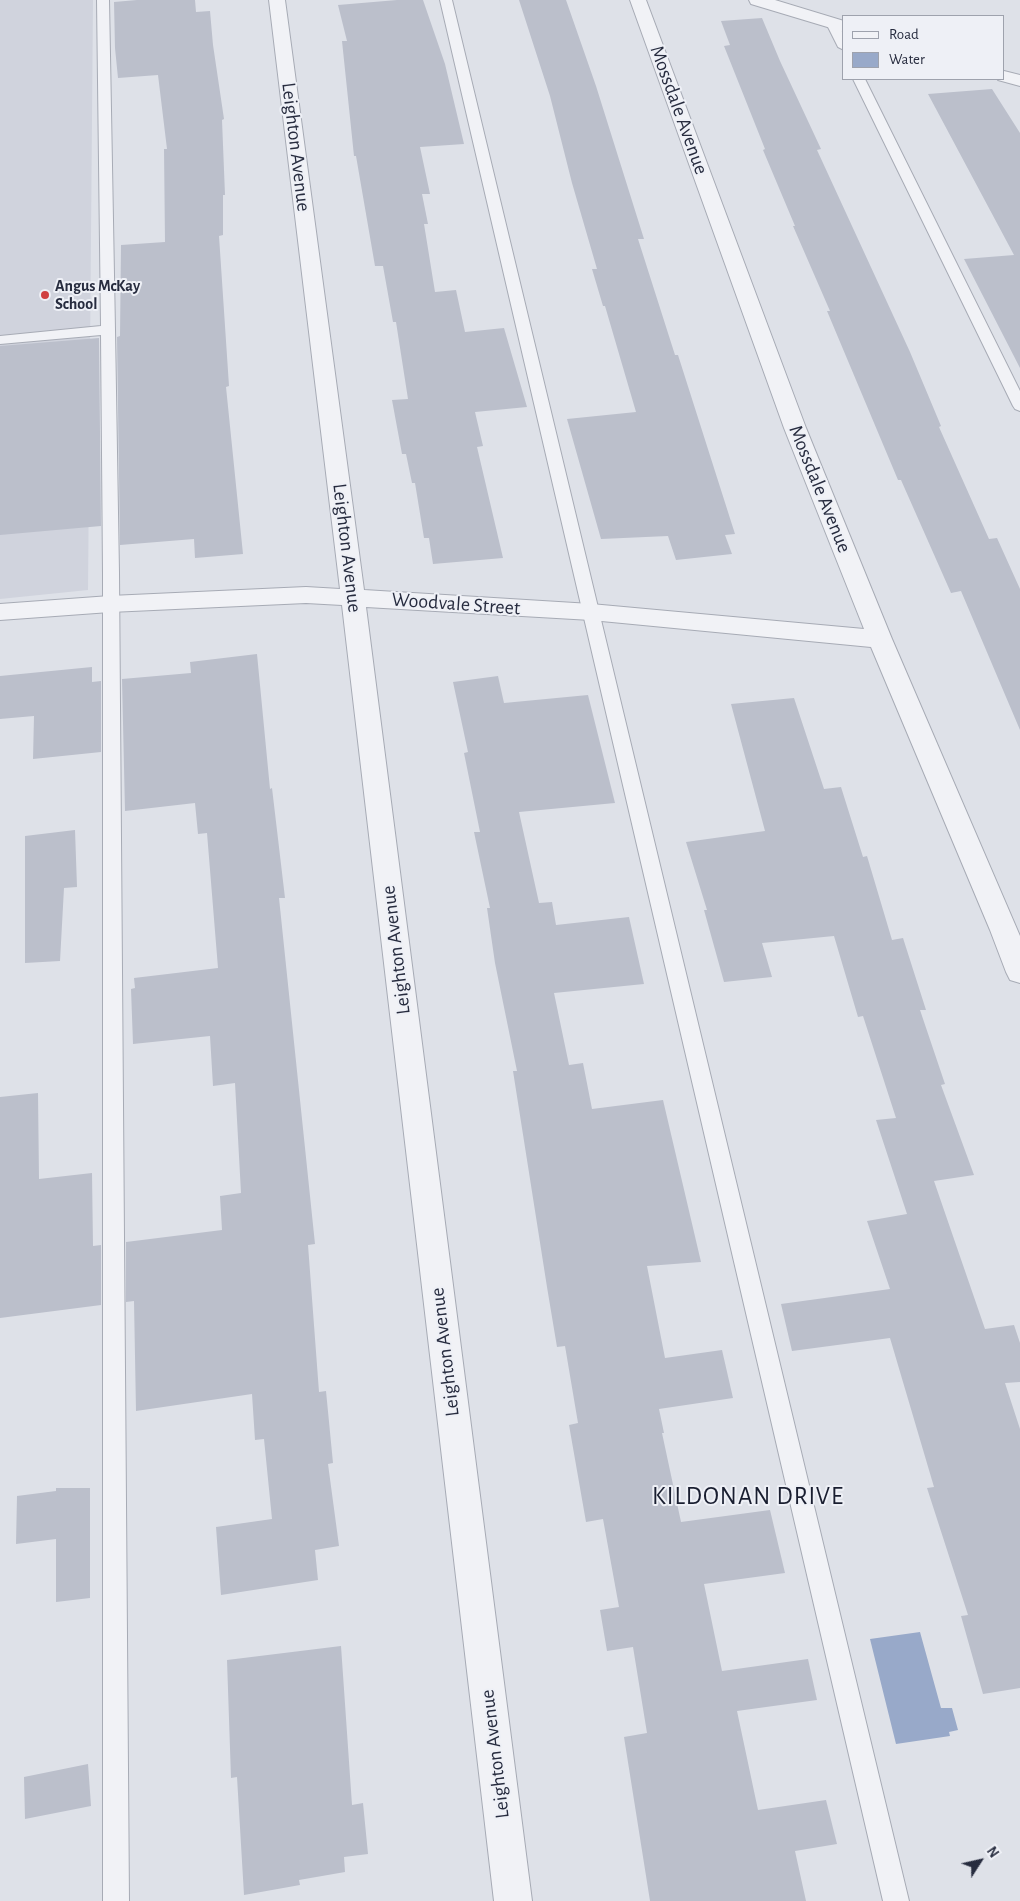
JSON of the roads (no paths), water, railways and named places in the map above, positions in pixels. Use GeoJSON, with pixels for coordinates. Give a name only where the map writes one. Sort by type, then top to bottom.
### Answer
{"type":"FeatureCollection","features":[{"type":"Feature","properties":{"kind":"street","name":"Leighton Avenue"},"geometry":{"type":"LineString","coordinates":[[278,0],[353,597],[512,1901]]}},
{"type":"Feature","properties":{"kind":"street","name":"Mossdale Avenue"},"geometry":{"type":"LineString","coordinates":[[638,0],[795,428],[880,639],[1012,929],[1020,972]]}},
{"type":"Feature","properties":{"kind":"street"},"geometry":{"type":"LineString","coordinates":[[757,0],[838,25]]}},
{"type":"Feature","properties":{"kind":"street"},"geometry":{"type":"LineString","coordinates":[[1005,76],[1020,81]]}},
{"type":"Feature","properties":{"kind":"street","name":"Woodvale Street"},"geometry":{"type":"LineString","coordinates":[[0,612],[110,604],[306,595],[591,612],[880,639]]}},
{"type":"Feature","properties":{"kind":"lane"},"geometry":{"type":"LineString","coordinates":[[103,0],[110,604],[116,1901]]}},
{"type":"Feature","properties":{"kind":"lane"},"geometry":{"type":"LineString","coordinates":[[446,0],[896,1901]]}},
{"type":"Feature","properties":{"kind":"lane"},"geometry":{"type":"LineString","coordinates":[[838,25],[842,40]]}},
{"type":"Feature","properties":{"kind":"lane"},"geometry":{"type":"LineString","coordinates":[[859,80],[1020,406]]}},
{"type":"Feature","properties":{"kind":"lane"},"geometry":{"type":"LineString","coordinates":[[0,340],[108,330]]}},
{"type":"Feature","properties":{"kind":"water"},"geometry":{"type":"Polygon","coordinates":[[[920,1632],[941,1708],[952,1708],[958,1730],[949,1732],[950,1736],[896,1744],[870,1639],[920,1632]]]}},
{"type":"Feature","properties":{"kind":"place","name":"Angus McKay School"},"geometry":{"type":"Point","coordinates":[45,295]}},
{"type":"Feature","properties":{"kind":"district","name":"KILDONAN DRIVE"},"geometry":{"type":"Point","coordinates":[748,1496]}}]}
